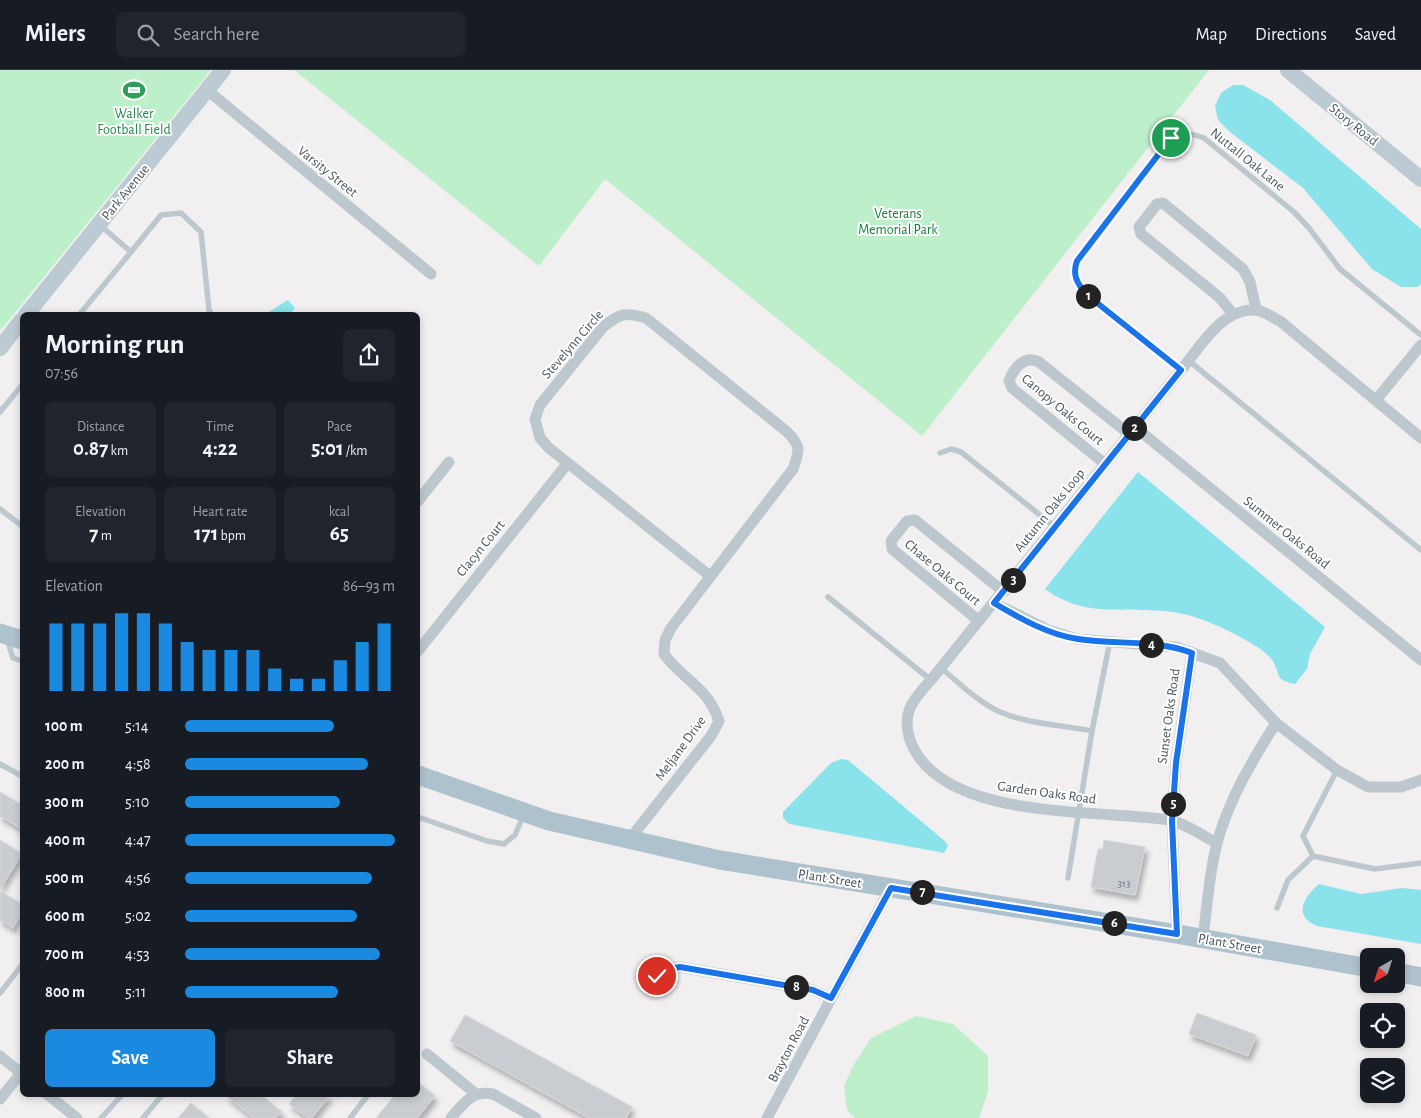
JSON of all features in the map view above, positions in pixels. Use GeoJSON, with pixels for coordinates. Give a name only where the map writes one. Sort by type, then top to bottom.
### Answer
{"type":"FeatureCollection","features":[{"type":"Feature","properties":{"kind":"main road","name":"Plant Street"},"geometry":{"type":"LineString","coordinates":[[420,776],[550,821],[720,860],[1203,938],[1360,966]]}},
{"type":"Feature","properties":{"kind":"main road"},"geometry":{"type":"LineString","coordinates":[[1405,974],[1421,977]]}},
{"type":"Feature","properties":{"kind":"street","name":"Park Avenue"},"geometry":{"type":"LineString","coordinates":[[28,312],[223,70]]}},
{"type":"Feature","properties":{"kind":"street","name":"Story Road"},"geometry":{"type":"LineString","coordinates":[[1288,70],[1421,179]]}},
{"type":"Feature","properties":{"kind":"street","name":"Varsity Street"},"geometry":{"type":"LineString","coordinates":[[207,90],[431,274]]}},
{"type":"Feature","properties":{"kind":"street"},"geometry":{"type":"LineString","coordinates":[[1233,314],[1219,297],[1141,234],[1139,226],[1157,204],[1163,203],[1242,268],[1250,282],[1256,310],[1280,321],[1421,438]]}},
{"type":"Feature","properties":{"kind":"street","name":"Autumn Oaks Loop"},"geometry":{"type":"LineString","coordinates":[[994,603],[1217,326],[1233,314],[1256,310]]}},
{"type":"Feature","properties":{"kind":"street","name":"Stevelynn Circle"},"geometry":{"type":"LineString","coordinates":[[631,313],[646,318],[796,441],[799,454],[793,469],[710,576],[567,464],[540,438],[535,419],[540,405],[603,326],[616,316],[631,313]]}},
{"type":"Feature","properties":{"kind":"street"},"geometry":{"type":"LineString","coordinates":[[0,348],[20,323]]}},
{"type":"Feature","properties":{"kind":"street"},"geometry":{"type":"LineString","coordinates":[[1376,400],[1421,346]]}},
{"type":"Feature","properties":{"kind":"street","name":"Canopy Oaks Court"},"geometry":{"type":"LineString","coordinates":[[1105,464],[1012,388],[1009,381],[1016,368],[1026,360],[1033,359],[1039,362],[1132,431]]}},
{"type":"Feature","properties":{"kind":"street","name":"Summer Oaks Road"},"geometry":{"type":"LineString","coordinates":[[1132,431],[1421,660]]}},
{"type":"Feature","properties":{"kind":"street"},"geometry":{"type":"LineString","coordinates":[[420,498],[449,462]]}},
{"type":"Feature","properties":{"kind":"street","name":"Clacyn Court"},"geometry":{"type":"LineString","coordinates":[[420,648],[567,464]]}},
{"type":"Feature","properties":{"kind":"street","name":"Chase Oaks Court"},"geometry":{"type":"LineString","coordinates":[[979,621],[892,549],[891,541],[907,521],[915,520],[1004,592]]}},
{"type":"Feature","properties":{"kind":"street","name":"Meljane Drive"},"geometry":{"type":"LineString","coordinates":[[628,840],[711,736],[719,721],[714,704],[706,694],[672,664],[664,654],[665,640],[671,628],[710,576]]}},
{"type":"Feature","properties":{"kind":"street"},"geometry":{"type":"LineString","coordinates":[[994,603],[1048,630],[1077,639],[1176,647],[1220,663],[1276,723],[1337,770],[1368,787],[1401,787],[1421,780]]}},
{"type":"Feature","properties":{"kind":"street","name":"Garden Oaks Road"},"geometry":{"type":"LineString","coordinates":[[994,603],[941,667],[909,710],[908,738],[920,761],[944,781],[997,803],[1078,814],[1130,816],[1172,821],[1217,843]]}},
{"type":"Feature","properties":{"kind":"street","name":"Sunset Oaks Road"},"geometry":{"type":"LineString","coordinates":[[1177,934],[1172,821],[1176,763],[1192,653]]}},
{"type":"Feature","properties":{"kind":"street"},"geometry":{"type":"LineString","coordinates":[[1203,938],[1210,880],[1217,843],[1245,771],[1276,723]]}},
{"type":"Feature","properties":{"kind":"street","name":"Brayton Road"},"geometry":{"type":"LineString","coordinates":[[767,1118],[891,888]]}},
{"type":"Feature","properties":{"kind":"street"},"geometry":{"type":"LineString","coordinates":[[646,986],[669,969],[680,967],[813,990],[831,998]]}},
{"type":"Feature","properties":{"kind":"street"},"geometry":{"type":"LineString","coordinates":[[427,1054],[476,1094]]}},
{"type":"Feature","properties":{"kind":"street"},"geometry":{"type":"LineString","coordinates":[[0,1056],[20,1072]]}},
{"type":"Feature","properties":{"kind":"street"},"geometry":{"type":"LineString","coordinates":[[0,1099],[20,1076]]}},
{"type":"Feature","properties":{"kind":"street"},"geometry":{"type":"LineString","coordinates":[[451,1118],[468,1098],[476,1094],[493,1094],[536,1118]]}},
{"type":"Feature","properties":{"kind":"street"},"geometry":{"type":"LineString","coordinates":[[51,1097],[77,1118]]}},
{"type":"Feature","properties":{"kind":"lane","name":"Nuttall Oak Lane"},"geometry":{"type":"LineString","coordinates":[[1181,370],[1086,294],[1077,283],[1074,271],[1077,261],[1171,138],[1180,133],[1192,133],[1204,138],[1286,206],[1309,228],[1340,269],[1421,335]]}},
{"type":"Feature","properties":{"kind":"lane"},"geometry":{"type":"LineString","coordinates":[[81,312],[161,215],[181,213],[200,232],[210,312]]}},
{"type":"Feature","properties":{"kind":"lane"},"geometry":{"type":"LineString","coordinates":[[99,224],[131,252]]}},
{"type":"Feature","properties":{"kind":"lane"},"geometry":{"type":"LineString","coordinates":[[1189,361],[1421,550]]}},
{"type":"Feature","properties":{"kind":"lane"},"geometry":{"type":"LineString","coordinates":[[0,412],[20,392]]}},
{"type":"Feature","properties":{"kind":"lane"},"geometry":{"type":"LineString","coordinates":[[940,453],[951,449],[962,452],[1055,527]]}},
{"type":"Feature","properties":{"kind":"lane"},"geometry":{"type":"LineString","coordinates":[[0,509],[20,524]]}},
{"type":"Feature","properties":{"kind":"lane"},"geometry":{"type":"LineString","coordinates":[[828,597],[931,680]]}},
{"type":"Feature","properties":{"kind":"lane"},"geometry":{"type":"LineString","coordinates":[[10,636],[13,658],[20,660]]}},
{"type":"Feature","properties":{"kind":"lane"},"geometry":{"type":"LineString","coordinates":[[1068,878],[1092,731],[1110,641]]}},
{"type":"Feature","properties":{"kind":"lane"},"geometry":{"type":"LineString","coordinates":[[941,667],[972,694],[1000,712],[1092,731]]}},
{"type":"Feature","properties":{"kind":"lane"},"geometry":{"type":"LineString","coordinates":[[0,764],[20,775]]}},
{"type":"Feature","properties":{"kind":"lane"},"geometry":{"type":"LineString","coordinates":[[1313,856],[1303,836],[1337,770]]}},
{"type":"Feature","properties":{"kind":"lane"},"geometry":{"type":"LineString","coordinates":[[420,818],[487,841],[504,844],[511,840],[524,812]]}},
{"type":"Feature","properties":{"kind":"lane"},"geometry":{"type":"LineString","coordinates":[[1313,856],[1375,869],[1421,863]]}},
{"type":"Feature","properties":{"kind":"lane"},"geometry":{"type":"LineString","coordinates":[[1277,908],[1288,880],[1313,856]]}},
{"type":"Feature","properties":{"kind":"lane"},"geometry":{"type":"LineString","coordinates":[[0,994],[20,967]]}},
{"type":"Feature","properties":{"kind":"lane"},"geometry":{"type":"LineString","coordinates":[[101,1118],[120,1097]]}},
{"type":"Feature","properties":{"kind":"lane"},"geometry":{"type":"LineString","coordinates":[[143,1118],[160,1097]]}},
{"type":"Feature","properties":{"kind":"lane"},"geometry":{"type":"LineString","coordinates":[[350,1118],[366,1097]]}},
{"type":"Feature","properties":{"kind":"green space"},"geometry":{"type":"Polygon","coordinates":[[[0,70],[211,70],[1,330],[0,329],[0,70]]]}},
{"type":"Feature","properties":{"kind":"green space","name":"Veterans Memorial Park"},"geometry":{"type":"Polygon","coordinates":[[[294,70],[1209,70],[922,436],[605,179],[539,266],[294,70]]]}},
{"type":"Feature","properties":{"kind":"green space"},"geometry":{"type":"Polygon","coordinates":[[[916,1016],[953,1024],[988,1056],[988,1092],[979,1118],[855,1118],[847,1110],[844,1086],[853,1066],[871,1038],[916,1016]]]}},
{"type":"Feature","properties":{"kind":"water"},"geometry":{"type":"Polygon","coordinates":[[[1233,85],[1243,85],[1270,100],[1421,229],[1421,284],[1418,287],[1401,287],[1372,269],[1303,188],[1230,132],[1218,120],[1215,106],[1221,93],[1233,85]]]}},
{"type":"Feature","properties":{"kind":"water"},"geometry":{"type":"Polygon","coordinates":[[[288,300],[295,308],[292,312],[269,312],[288,300]]]}},
{"type":"Feature","properties":{"kind":"water"},"geometry":{"type":"Polygon","coordinates":[[[1138,472],[1325,627],[1310,654],[1307,669],[1295,684],[1280,678],[1273,661],[1259,648],[1205,621],[1188,615],[1169,612],[1097,609],[1079,606],[1045,589],[1138,472]]]}},
{"type":"Feature","properties":{"kind":"water"},"geometry":{"type":"Polygon","coordinates":[[[841,759],[848,760],[946,842],[948,846],[944,853],[789,824],[783,818],[783,812],[831,763],[841,759]]]}},
{"type":"Feature","properties":{"kind":"water"},"geometry":{"type":"Polygon","coordinates":[[[1319,884],[1361,894],[1402,888],[1421,890],[1421,944],[1317,926],[1310,922],[1305,917],[1303,906],[1313,889],[1319,884]]]}},
{"type":"Feature","properties":{"kind":"building"},"geometry":{"type":"Polygon","coordinates":[[[0,792],[20,804],[20,828],[0,816],[0,792]]]}},
{"type":"Feature","properties":{"kind":"building"},"geometry":{"type":"Polygon","coordinates":[[[0,840],[20,853],[20,857],[0,889],[0,840]]]}},
{"type":"Feature","properties":{"kind":"building"},"geometry":{"type":"Polygon","coordinates":[[[1104,840],[1145,847],[1135,895],[1091,887],[1098,849],[1103,849],[1104,840]]]}},
{"type":"Feature","properties":{"kind":"building"},"geometry":{"type":"Polygon","coordinates":[[[0,891],[20,903],[20,916],[13,928],[0,920],[0,891]]]}},
{"type":"Feature","properties":{"kind":"building"},"geometry":{"type":"Polygon","coordinates":[[[1197,1013],[1256,1035],[1248,1056],[1189,1034],[1197,1013]]]}},
{"type":"Feature","properties":{"kind":"building"},"geometry":{"type":"Polygon","coordinates":[[[465,1015],[632,1107],[626,1118],[589,1118],[450,1041],[465,1015]]]}},
{"type":"Feature","properties":{"kind":"building"},"geometry":{"type":"Polygon","coordinates":[[[420,1084],[435,1096],[417,1118],[376,1118],[393,1097],[420,1097],[420,1084]]]}},
{"type":"Feature","properties":{"kind":"building"},"geometry":{"type":"Polygon","coordinates":[[[228,1097],[263,1097],[282,1112],[276,1118],[254,1118],[228,1097]]]}},
{"type":"Feature","properties":{"kind":"building"},"geometry":{"type":"Polygon","coordinates":[[[294,1097],[328,1097],[312,1118],[308,1118],[289,1104],[294,1097]]]}},
{"type":"Feature","properties":{"kind":"building"},"geometry":{"type":"Polygon","coordinates":[[[191,1103],[209,1118],[178,1118],[191,1103]]]}},
{"type":"Feature","properties":{"kind":"place","name":"Walker Football Field"},"geometry":{"type":"Point","coordinates":[134,90]}},
{"type":"Feature","properties":{"kind":"route"},"geometry":{"type":"LineString","coordinates":[[657,976],[669,969],[680,967],[813,990],[831,998],[891,888],[1177,934],[1172,821],[1176,763],[1192,653],[1176,647],[1077,639],[1048,630],[994,603],[1181,370],[1086,294],[1077,283],[1074,271],[1077,261],[1171,138]]}}]}
